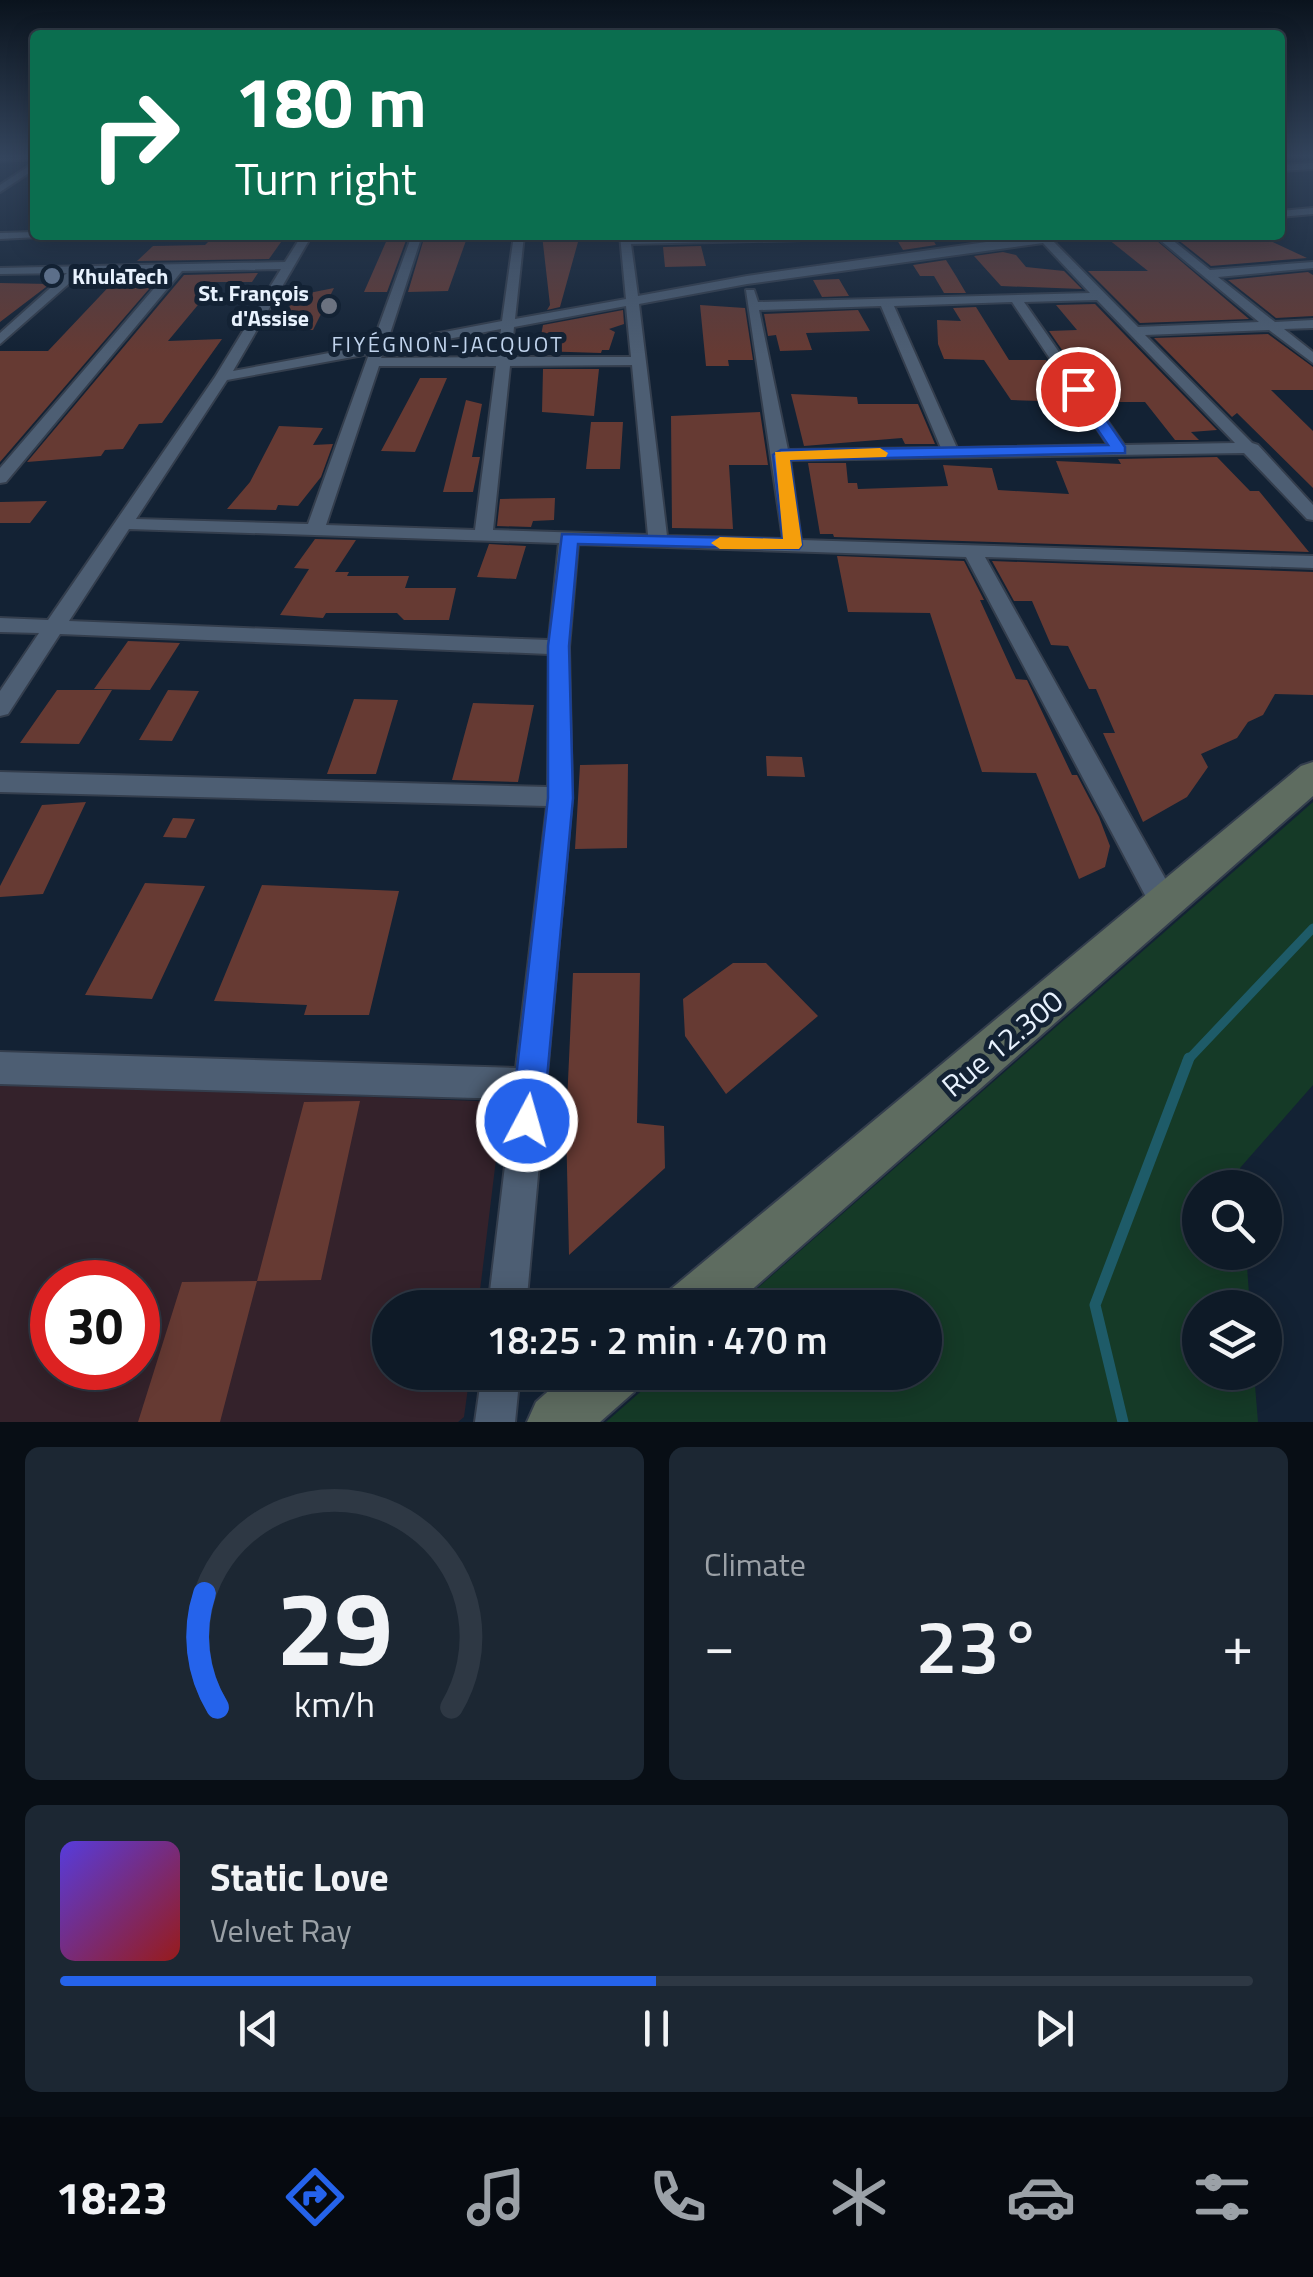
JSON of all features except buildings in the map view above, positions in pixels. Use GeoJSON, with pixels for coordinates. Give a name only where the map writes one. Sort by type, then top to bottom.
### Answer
{"type":"FeatureCollection","features":[{"type":"Feature","properties":{"kind":"street"},"geometry":{"type":"LineString","coordinates":[[0,236],[30,232]]}},
{"type":"Feature","properties":{"kind":"street"},"geometry":{"type":"LineString","coordinates":[[0,708],[222,378],[303,240]]}},
{"type":"Feature","properties":{"kind":"street"},"geometry":{"type":"LineString","coordinates":[[314,530],[416,240]]}},
{"type":"Feature","properties":{"kind":"street"},"geometry":{"type":"LineString","coordinates":[[483,535],[518,240]]}},
{"type":"Feature","properties":{"kind":"street"},"geometry":{"type":"LineString","coordinates":[[626,240],[635,301],[636,361],[658,541]]}},
{"type":"Feature","properties":{"kind":"street"},"geometry":{"type":"LineString","coordinates":[[845,240],[857,266]]}},
{"type":"Feature","properties":{"kind":"street"},"geometry":{"type":"LineString","coordinates":[[222,378],[376,355],[508,324],[747,280],[1017,240]]}},
{"type":"Feature","properties":{"kind":"street"},"geometry":{"type":"LineString","coordinates":[[1045,240],[1313,514]]}},
{"type":"Feature","properties":{"kind":"street"},"geometry":{"type":"LineString","coordinates":[[1166,240],[1313,359]]}},
{"type":"Feature","properties":{"kind":"street"},"geometry":{"type":"LineString","coordinates":[[0,271],[289,265]]}},
{"type":"Feature","properties":{"kind":"street"},"geometry":{"type":"LineString","coordinates":[[1210,274],[1313,265]]}},
{"type":"Feature","properties":{"kind":"street"},"geometry":{"type":"LineString","coordinates":[[0,478],[179,267]]}},
{"type":"Feature","properties":{"kind":"street"},"geometry":{"type":"LineString","coordinates":[[0,340],[78,269]]}},
{"type":"Feature","properties":{"kind":"street"},"geometry":{"type":"LineString","coordinates":[[747,280],[781,455],[793,545]]}},
{"type":"Feature","properties":{"kind":"street"},"geometry":{"type":"LineString","coordinates":[[753,306],[1099,296]]}},
{"type":"Feature","properties":{"kind":"street"},"geometry":{"type":"LineString","coordinates":[[1015,298],[1119,450]]}},
{"type":"Feature","properties":{"kind":"street"},"geometry":{"type":"LineString","coordinates":[[886,302],[951,452]]}},
{"type":"Feature","properties":{"kind":"street"},"geometry":{"type":"LineString","coordinates":[[1135,331],[1313,324]]}},
{"type":"Feature","properties":{"kind":"street"},"geometry":{"type":"LineString","coordinates":[[376,355],[504,362],[636,361]]}},
{"type":"Feature","properties":{"kind":"street"},"geometry":{"type":"LineString","coordinates":[[781,455],[1252,448]]}},
{"type":"Feature","properties":{"kind":"street"},"geometry":{"type":"LineString","coordinates":[[126,524],[1313,562]]}},
{"type":"Feature","properties":{"kind":"street"},"geometry":{"type":"LineString","coordinates":[[510,1290],[560,798],[559,646],[569,538]]}},
{"type":"Feature","properties":{"kind":"street"},"geometry":{"type":"LineString","coordinates":[[972,551],[1165,906]]}},
{"type":"Feature","properties":{"kind":"street"},"geometry":{"type":"LineString","coordinates":[[0,624],[559,646]]}},
{"type":"Feature","properties":{"kind":"street","name":"Rue 12.300"},"geometry":{"type":"LineString","coordinates":[[711,1290],[1313,776]]}},
{"type":"Feature","properties":{"kind":"street"},"geometry":{"type":"LineString","coordinates":[[0,782],[560,798]]}},
{"type":"Feature","properties":{"kind":"street"},"geometry":{"type":"LineString","coordinates":[[0,1068],[531,1084]]}},
{"type":"Feature","properties":{"kind":"street"},"geometry":{"type":"LineString","coordinates":[[495,1422],[498,1390]]}},
{"type":"Feature","properties":{"kind":"street"},"geometry":{"type":"LineString","coordinates":[[556,1422],[593,1390]]}},
{"type":"Feature","properties":{"kind":"shaded area"},"geometry":{"type":"Polygon","coordinates":[[[0,1083],[503,1102],[480,1290],[372,1290],[372,1390],[468,1390],[464,1417],[458,1422],[0,1422],[0,1083]]]}},
{"type":"Feature","properties":{"kind":"green space"},"geometry":{"type":"Polygon","coordinates":[[[1313,802],[1313,1085],[1240,1170],[1182,1170],[1182,1270],[1247,1270],[1249,1290],[1182,1290],[1182,1390],[1255,1390],[1258,1422],[606,1422],[643,1390],[942,1390],[942,1290],[755,1290],[1313,802]]]}},
{"type":"Feature","properties":{"kind":"waterway"},"geometry":{"type":"LineString","coordinates":[[1188,1059],[1313,928]]}},
{"type":"Feature","properties":{"kind":"waterway"},"geometry":{"type":"LineString","coordinates":[[1123,1422],[1095,1305],[1188,1059]]}},
{"type":"Feature","properties":{"kind":"slow traffic"},"geometry":{"type":"LineString","coordinates":[[720,543],[793,545],[781,455],[880,453]]}},
{"type":"Feature","properties":{"kind":"place","name":"KhulaTech"},"geometry":{"type":"Point","coordinates":[52,276]}},
{"type":"Feature","properties":{"kind":"place","name":"St. François d'Assise"},"geometry":{"type":"Point","coordinates":[329,306]}},
{"type":"Feature","properties":{"kind":"district","name":"FIYÉGNON-JACQUOT"},"geometry":{"type":"Point","coordinates":[448,344]}},
{"type":"Feature","properties":{"kind":"route"},"geometry":{"type":"LineString","coordinates":[[527,1121],[560,798],[559,646],[569,538],[793,545],[781,455],[1119,450],[1078,389]]}}]}
